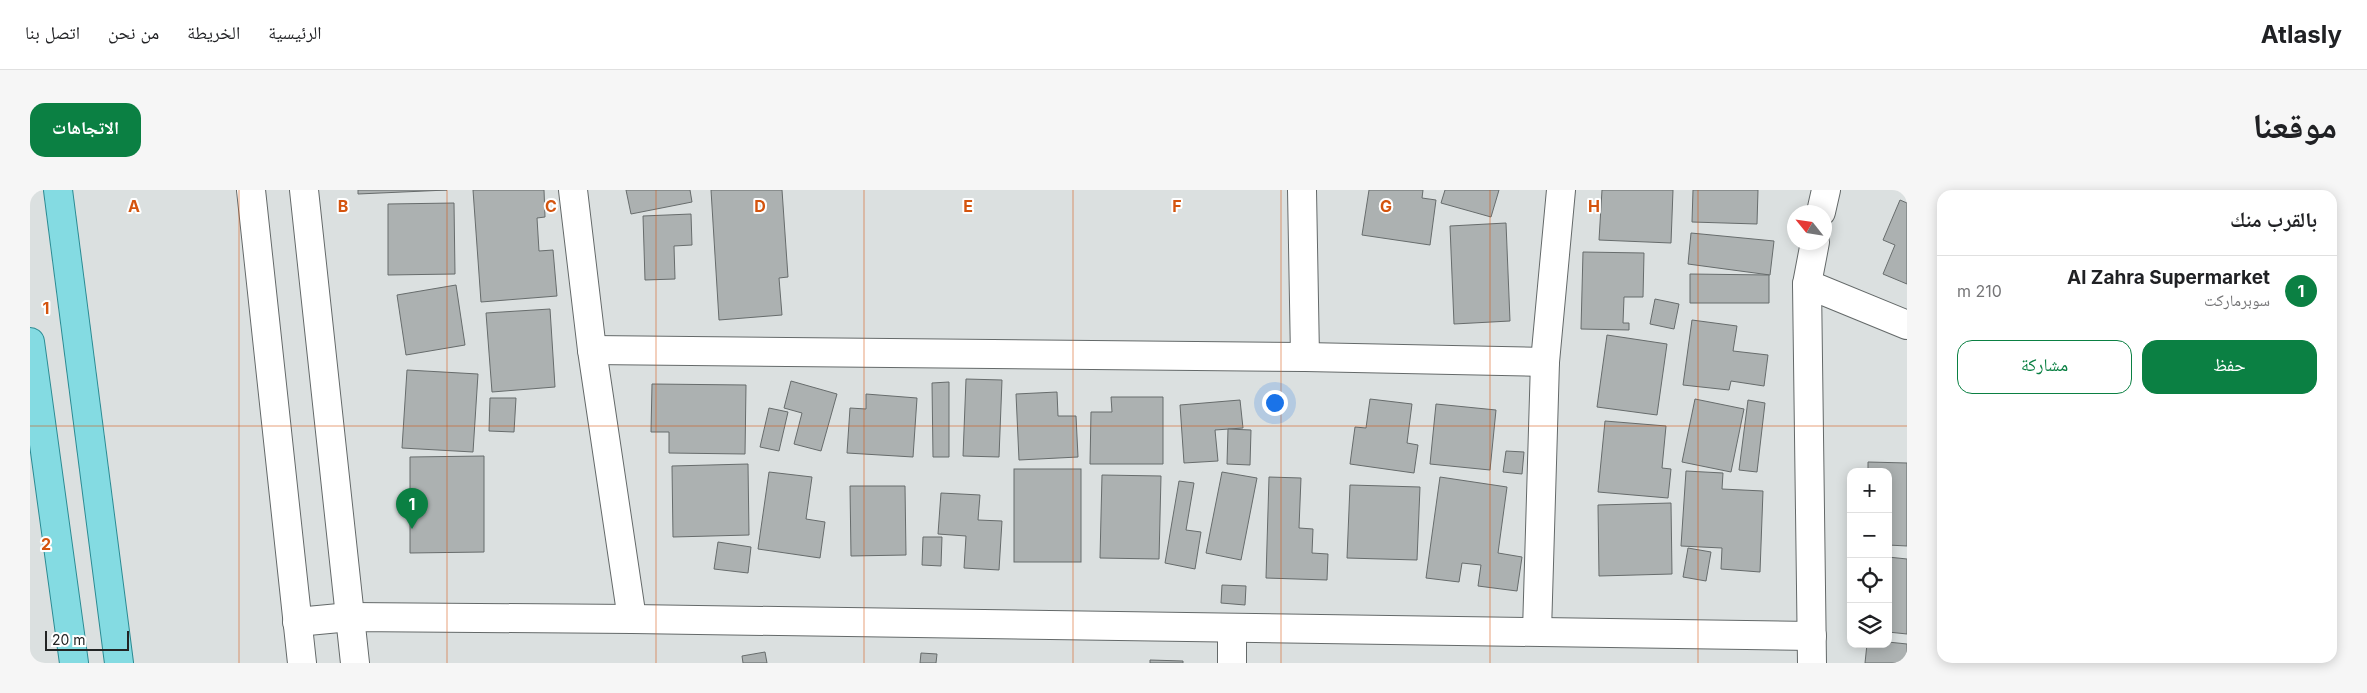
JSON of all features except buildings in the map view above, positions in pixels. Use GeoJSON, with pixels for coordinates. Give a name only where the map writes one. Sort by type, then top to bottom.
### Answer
{"type":"FeatureCollection","features":[{"type":"Feature","properties":{"kind":"main road"},"geometry":{"type":"LineString","coordinates":[[58,190],[119,663]]}},
{"type":"Feature","properties":{"kind":"main road"},"geometry":{"type":"LineString","coordinates":[[30,342],[74,663]]}},
{"type":"Feature","properties":{"kind":"street"},"geometry":{"type":"LineString","coordinates":[[251,190],[302,663]]}},
{"type":"Feature","properties":{"kind":"street"},"geometry":{"type":"LineString","coordinates":[[304,190],[355,663]]}},
{"type":"Feature","properties":{"kind":"street"},"geometry":{"type":"LineString","coordinates":[[573,190],[592,350],[632,619]]}},
{"type":"Feature","properties":{"kind":"street"},"geometry":{"type":"LineString","coordinates":[[1302,190],[1306,357]]}},
{"type":"Feature","properties":{"kind":"street"},"geometry":{"type":"LineString","coordinates":[[1537,631],[1545,362],[1561,190]]}},
{"type":"Feature","properties":{"kind":"street"},"geometry":{"type":"LineString","coordinates":[[1823,205],[1826,190]]}},
{"type":"Feature","properties":{"kind":"street"},"geometry":{"type":"LineString","coordinates":[[1812,663],[1807,284],[1813,250]]}},
{"type":"Feature","properties":{"kind":"street"},"geometry":{"type":"LineString","coordinates":[[1807,284],[1907,324]]}},
{"type":"Feature","properties":{"kind":"street"},"geometry":{"type":"LineString","coordinates":[[592,350],[1306,357],[1545,362]]}},
{"type":"Feature","properties":{"kind":"street"},"geometry":{"type":"LineString","coordinates":[[297,622],[350,617],[632,619],[1812,636]]}},
{"type":"Feature","properties":{"kind":"street"},"geometry":{"type":"LineString","coordinates":[[1232,628],[1232,663]]}},
{"type":"Feature","properties":{"kind":"place","name":"Al Zahra Supermarket"},"geometry":{"type":"Point","coordinates":[412,529]}}]}
